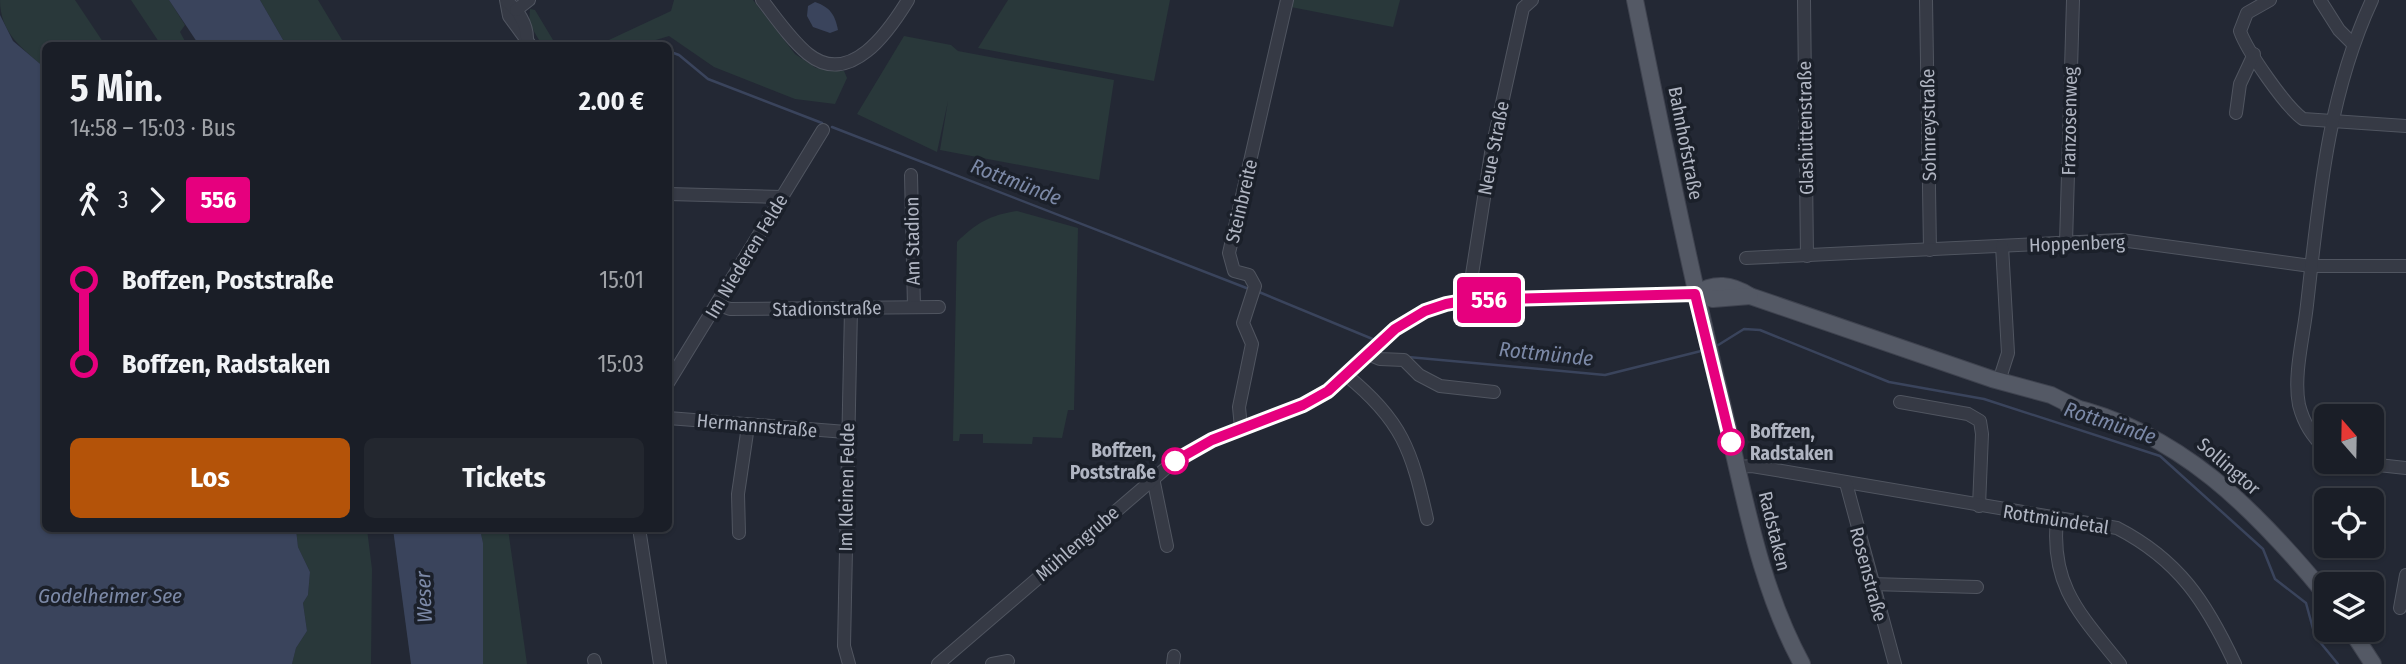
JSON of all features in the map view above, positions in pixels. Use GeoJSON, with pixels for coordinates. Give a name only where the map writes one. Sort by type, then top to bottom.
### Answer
{"type":"FeatureCollection","features":[{"type":"Feature","properties":{"kind":"main road","name":"Bahnhofstraße"},"geometry":{"type":"LineString","coordinates":[[1635,0],[1695,294]]}},
{"type":"Feature","properties":{"kind":"main road","name":"Sollingtor"},"geometry":{"type":"LineString","coordinates":[[1695,294],[1707,287],[1720,285],[1737,288],[1750,296],[2001,381],[2016,392],[2077,408],[2152,436],[2183,454],[2273,535],[2314,582]]}},
{"type":"Feature","properties":{"kind":"main road","name":"Sollingtor"},"geometry":{"type":"LineString","coordinates":[[1695,294],[1708,299],[1750,296]]}},
{"type":"Feature","properties":{"kind":"main road","name":"Radstaken"},"geometry":{"type":"LineString","coordinates":[[1695,294],[1770,598],[1799,658]]}},
{"type":"Feature","properties":{"kind":"main road"},"geometry":{"type":"LineString","coordinates":[[1706,344],[1710,317],[1731,299]]}},
{"type":"Feature","properties":{"kind":"main road"},"geometry":{"type":"LineString","coordinates":[[2359,642],[2373,664]]}},
{"type":"Feature","properties":{"kind":"street"},"geometry":{"type":"LineString","coordinates":[[529,0],[510,4],[527,29],[529,42]]}},
{"type":"Feature","properties":{"kind":"street"},"geometry":{"type":"LineString","coordinates":[[762,0],[807,53],[825,62],[836,63],[861,56],[879,43],[908,0]]}},
{"type":"Feature","properties":{"kind":"street","name":"Steinbreite"},"geometry":{"type":"LineString","coordinates":[[1241,428],[1239,407],[1252,344],[1243,323],[1254,290],[1250,275],[1234,271],[1229,253],[1287,0]]}},
{"type":"Feature","properties":{"kind":"street","name":"Neue Straße"},"geometry":{"type":"LineString","coordinates":[[1468,300],[1491,153],[1523,8],[1532,0]]}},
{"type":"Feature","properties":{"kind":"street","name":"Glashüttenstraße"},"geometry":{"type":"LineString","coordinates":[[1804,0],[1807,256]]}},
{"type":"Feature","properties":{"kind":"street","name":"Sohnreystraße"},"geometry":{"type":"LineString","coordinates":[[1926,0],[1930,250]]}},
{"type":"Feature","properties":{"kind":"street","name":"Franzosenweg"},"geometry":{"type":"LineString","coordinates":[[2066,243],[2073,0]]}},
{"type":"Feature","properties":{"kind":"street"},"geometry":{"type":"LineString","coordinates":[[2270,0],[2247,13],[2240,24],[2242,37],[2294,113],[2303,119],[2406,126]]}},
{"type":"Feature","properties":{"kind":"street"},"geometry":{"type":"LineString","coordinates":[[2320,0],[2339,30],[2352,43]]}},
{"type":"Feature","properties":{"kind":"street"},"geometry":{"type":"LineString","coordinates":[[2314,438],[2298,402],[2316,205],[2352,43],[2372,0]]}},
{"type":"Feature","properties":{"kind":"street"},"geometry":{"type":"LineString","coordinates":[[2236,113],[2240,84],[2254,54]]}},
{"type":"Feature","properties":{"kind":"street","name":"Im Niederen Felde"},"geometry":{"type":"LineString","coordinates":[[672,377],[823,130]]}},
{"type":"Feature","properties":{"kind":"street","name":"Am Stadion"},"geometry":{"type":"LineString","coordinates":[[911,175],[914,307]]}},
{"type":"Feature","properties":{"kind":"street"},"geometry":{"type":"LineString","coordinates":[[672,194],[782,197]]}},
{"type":"Feature","properties":{"kind":"street","name":"Hoppenberg"},"geometry":{"type":"LineString","coordinates":[[1746,258],[2133,241],[2311,266],[2406,266]]}},
{"type":"Feature","properties":{"kind":"street"},"geometry":{"type":"LineString","coordinates":[[2001,381],[2008,353],[2002,246]]}},
{"type":"Feature","properties":{"kind":"street","name":"Mühlengrube"},"geometry":{"type":"LineString","coordinates":[[945,662],[1153,478],[1193,450],[1241,428],[1303,405],[1328,391],[1375,346],[1425,311],[1468,300],[1695,294]]}},
{"type":"Feature","properties":{"kind":"street","name":"Stadionstraße"},"geometry":{"type":"LineString","coordinates":[[717,304],[730,309],[939,307]]}},
{"type":"Feature","properties":{"kind":"street","name":"Im Kleinen Felde"},"geometry":{"type":"LineString","coordinates":[[849,664],[844,646],[846,432],[851,309]]}},
{"type":"Feature","properties":{"kind":"street"},"geometry":{"type":"LineString","coordinates":[[1375,346],[1380,359],[1404,360],[1419,375],[1440,386],[1494,392]]}},
{"type":"Feature","properties":{"kind":"street"},"geometry":{"type":"LineString","coordinates":[[1346,375],[1379,404],[1406,444],[1415,464],[1427,519]]}},
{"type":"Feature","properties":{"kind":"street","name":"Rottmündetal"},"geometry":{"type":"LineString","coordinates":[[1900,402],[1968,414],[1980,421],[1982,434],[1979,506]]}},
{"type":"Feature","properties":{"kind":"street","name":"Hermannstraße"},"geometry":{"type":"LineString","coordinates":[[672,418],[846,432]]}},
{"type":"Feature","properties":{"kind":"street"},"geometry":{"type":"LineString","coordinates":[[738,534],[738,494],[748,426]]}},
{"type":"Feature","properties":{"kind":"street","name":"Rottmündetal"},"geometry":{"type":"LineString","coordinates":[[1737,467],[1752,466],[2116,528],[2171,564],[2206,605],[2232,663]]}},
{"type":"Feature","properties":{"kind":"street"},"geometry":{"type":"LineString","coordinates":[[2384,466],[2406,468]]}},
{"type":"Feature","properties":{"kind":"street"},"geometry":{"type":"LineString","coordinates":[[1153,478],[1167,546]]}},
{"type":"Feature","properties":{"kind":"street","name":"Rosenstraße"},"geometry":{"type":"LineString","coordinates":[[1846,483],[1871,584],[1895,664]]}},
{"type":"Feature","properties":{"kind":"street"},"geometry":{"type":"LineString","coordinates":[[2057,519],[2054,546],[2059,575],[2074,606],[2120,664]]}},
{"type":"Feature","properties":{"kind":"street"},"geometry":{"type":"LineString","coordinates":[[640,532],[660,664]]}},
{"type":"Feature","properties":{"kind":"street"},"geometry":{"type":"LineString","coordinates":[[2400,608],[2406,575]]}},
{"type":"Feature","properties":{"kind":"street"},"geometry":{"type":"LineString","coordinates":[[1871,584],[1977,587]]}},
{"type":"Feature","properties":{"kind":"street"},"geometry":{"type":"LineString","coordinates":[[992,664],[1008,661]]}},
{"type":"Feature","properties":{"kind":"shaded area"},"geometry":{"type":"Polygon","coordinates":[[[0,0],[75,0],[103,42],[42,42],[42,65],[14,39],[1,12],[0,0]]]}},
{"type":"Feature","properties":{"kind":"shaded area"},"geometry":{"type":"Polygon","coordinates":[[[131,0],[169,0],[185,25],[180,32],[185,42],[159,42],[131,0]]]}},
{"type":"Feature","properties":{"kind":"shaded area"},"geometry":{"type":"Polygon","coordinates":[[[260,0],[318,0],[343,42],[296,40],[284,42],[260,0]]]}},
{"type":"Feature","properties":{"kind":"shaded area"},"geometry":{"type":"Polygon","coordinates":[[[674,0],[753,0],[795,54],[816,68],[844,71],[847,78],[835,104],[795,99],[714,67],[669,36],[649,42],[605,42],[671,11],[674,0]]]}},
{"type":"Feature","properties":{"kind":"shaded area"},"geometry":{"type":"Polygon","coordinates":[[[1008,0],[1170,0],[1154,81],[978,48],[1008,0]]]}},
{"type":"Feature","properties":{"kind":"shaded area"},"geometry":{"type":"Polygon","coordinates":[[[1293,0],[1400,0],[1393,27],[1291,7],[1293,0]]]}},
{"type":"Feature","properties":{"kind":"shaded area"},"geometry":{"type":"Polygon","coordinates":[[[530,9],[535,10],[554,42],[540,42],[529,23],[530,9]]]}},
{"type":"Feature","properties":{"kind":"shaded area"},"geometry":{"type":"Polygon","coordinates":[[[904,36],[951,45],[958,51],[1114,80],[1099,180],[940,150],[948,101],[937,152],[857,114],[904,36]]]}},
{"type":"Feature","properties":{"kind":"shaded area"},"geometry":{"type":"Polygon","coordinates":[[[1017,211],[1078,228],[1074,410],[1068,410],[1062,438],[1033,437],[1032,444],[983,443],[983,434],[960,434],[959,441],[953,441],[957,242],[984,221],[1017,211]]]}},
{"type":"Feature","properties":{"kind":"shaded area"},"geometry":{"type":"Polygon","coordinates":[[[296,532],[367,532],[372,569],[371,664],[292,664],[296,648],[307,631],[303,603],[308,595],[310,572],[298,547],[296,532]]]}},
{"type":"Feature","properties":{"kind":"shaded area"},"geometry":{"type":"Polygon","coordinates":[[[481,532],[508,532],[527,664],[483,664],[483,543],[481,532]]]}},
{"type":"Feature","properties":{"kind":"water"},"geometry":{"type":"Polygon","coordinates":[[[169,0],[260,0],[284,42],[197,42],[169,0]]]}},
{"type":"Feature","properties":{"kind":"water"},"geometry":{"type":"Polygon","coordinates":[[[815,2],[831,12],[838,30],[830,33],[813,27],[807,16],[808,6],[815,2]]]}},
{"type":"Feature","properties":{"kind":"water","name":"Godelheimer See"},"geometry":{"type":"Polygon","coordinates":[[[0,15],[13,41],[42,65],[42,532],[296,532],[298,547],[310,572],[308,595],[303,603],[307,631],[296,648],[292,664],[0,664],[0,15]]]}},
{"type":"Feature","properties":{"kind":"water","name":"Weser"},"geometry":{"type":"Polygon","coordinates":[[[393,532],[481,532],[483,543],[483,664],[411,664],[393,532]]]}},
{"type":"Feature","properties":{"kind":"waterway","name":"Rottmünde"},"geometry":{"type":"LineString","coordinates":[[672,52],[679,55],[708,79],[822,123]]}},
{"type":"Feature","properties":{"kind":"waterway","name":"Rottmünde"},"geometry":{"type":"LineString","coordinates":[[832,127],[1249,289]]}},
{"type":"Feature","properties":{"kind":"waterway","name":"Rottmünde"},"geometry":{"type":"LineString","coordinates":[[1259,292],[1375,340]]}},
{"type":"Feature","properties":{"kind":"waterway","name":"Rottmünde"},"geometry":{"type":"LineString","coordinates":[[1715,347],[1744,329],[1760,330],[1889,382],[1984,399],[2160,456],[2263,549],[2275,579],[2306,603],[2315,636],[2338,664]]}},
{"type":"Feature","properties":{"kind":"waterway","name":"Rottmünde"},"geometry":{"type":"LineString","coordinates":[[1408,357],[1605,375],[1705,350]]}},
{"type":"Feature","properties":{"kind":"bus line","name":"556"},"geometry":{"type":"LineString","coordinates":[[1175,461],[1212,440],[1316,398],[1334,386],[1395,329],[1425,311],[1468,300],[1695,294],[1731,442]]}},
{"type":"Feature","properties":{"kind":"place","name":"Boffzen, Radstaken"},"geometry":{"type":"Point","coordinates":[1731,442]}},
{"type":"Feature","properties":{"kind":"place","name":"Boffzen, Poststraße"},"geometry":{"type":"Point","coordinates":[1175,461]}}]}
